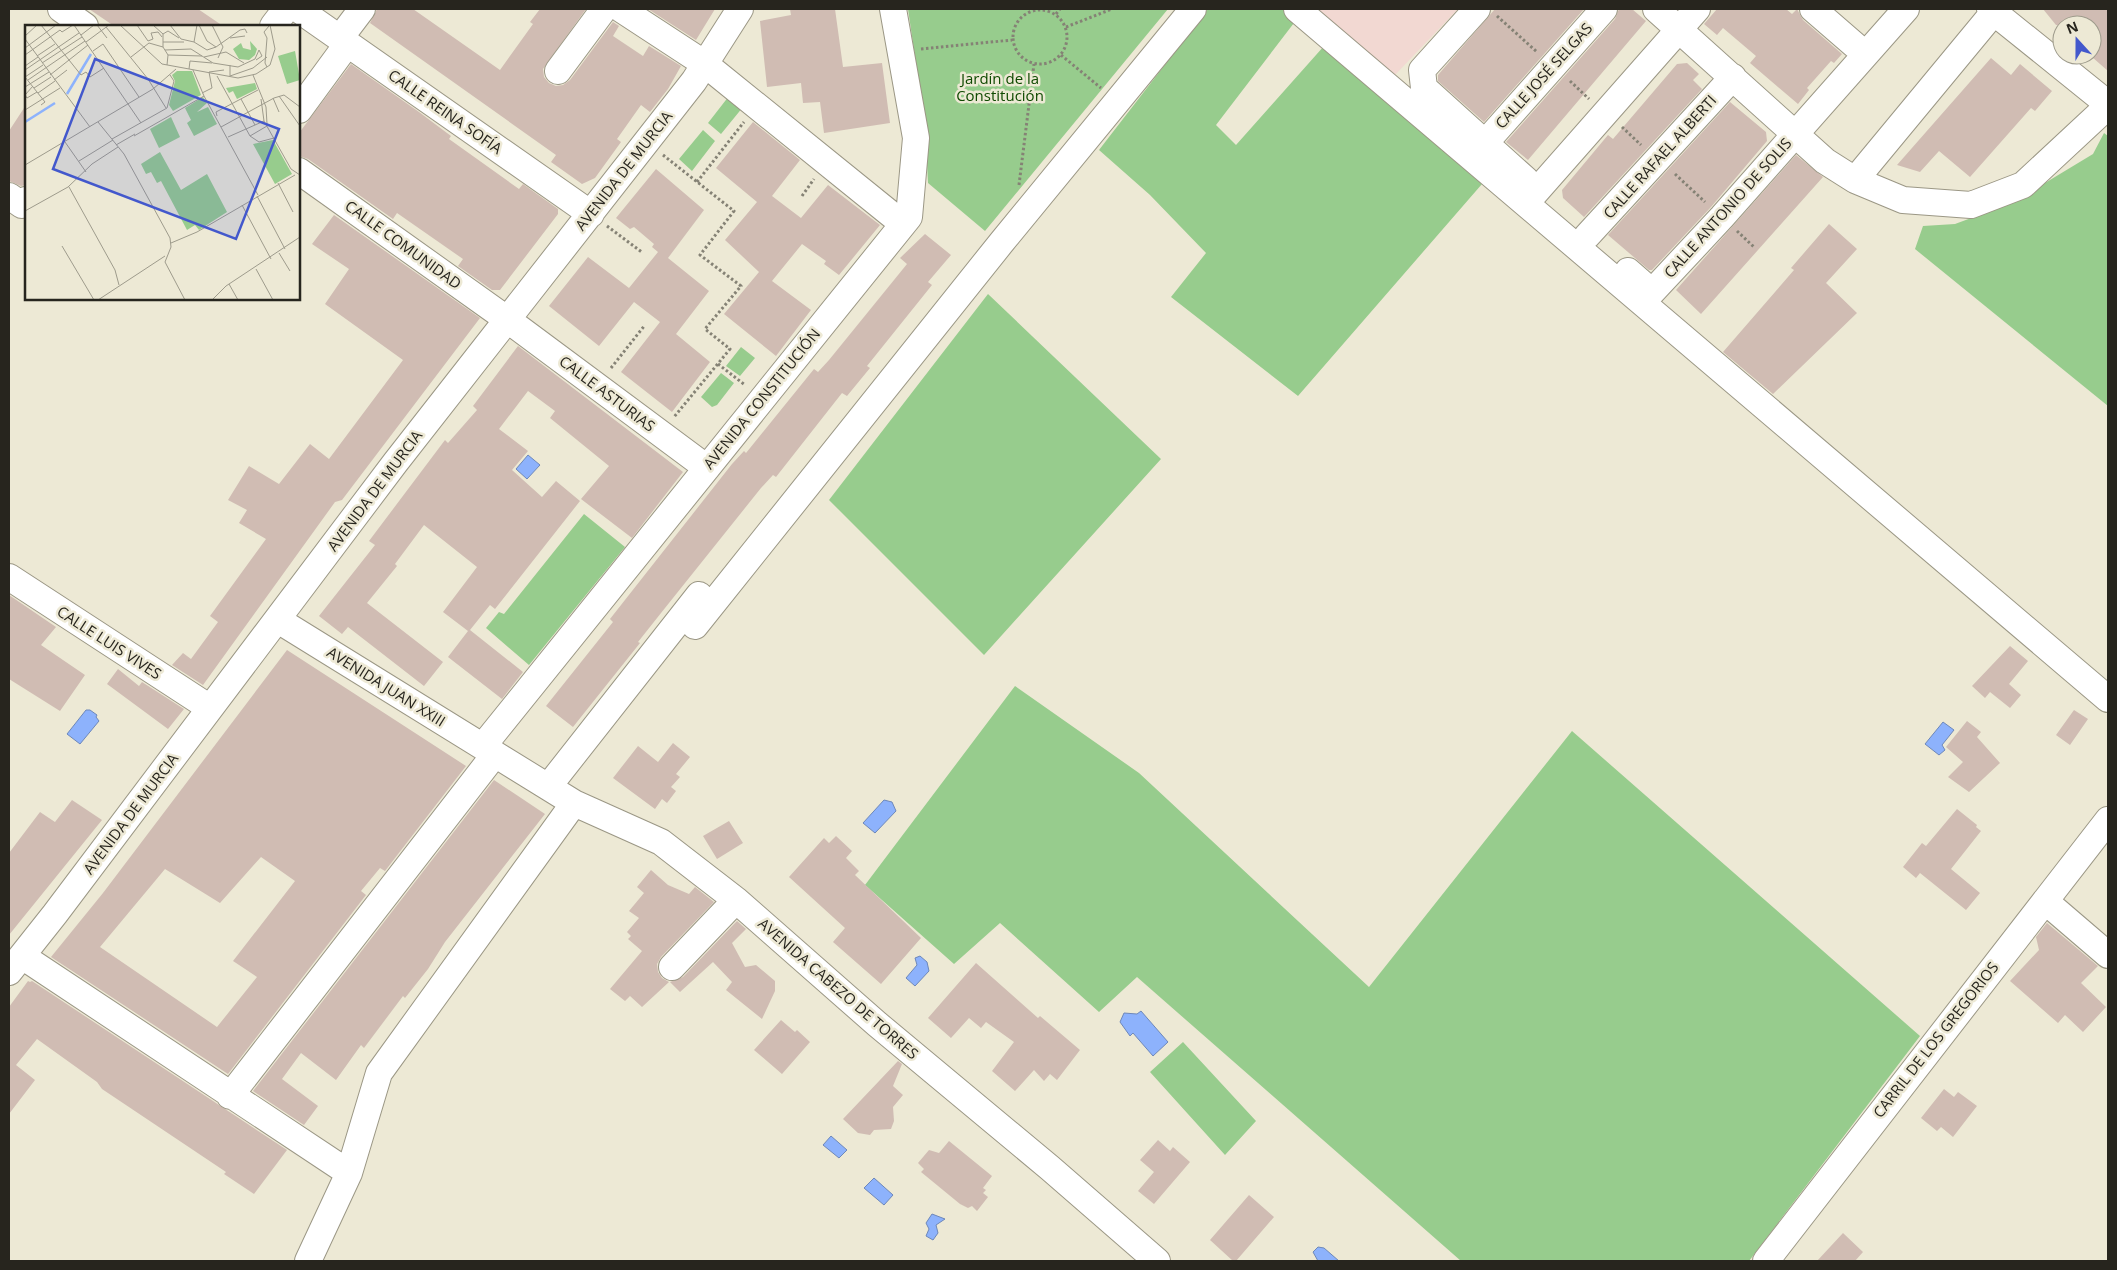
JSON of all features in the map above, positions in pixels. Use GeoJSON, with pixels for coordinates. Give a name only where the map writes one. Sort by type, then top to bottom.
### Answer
{"type":"FeatureCollection","features":[{"type":"Feature","properties":{"kind":"street"},"geometry":{"type":"LineString","coordinates":[[61,9],[84,25]]}},
{"type":"Feature","properties":{"kind":"street"},"geometry":{"type":"LineString","coordinates":[[300,108],[344,41],[362,9]]}},
{"type":"Feature","properties":{"kind":"street"},"geometry":{"type":"LineString","coordinates":[[558,71],[604,9]]}},
{"type":"Feature","properties":{"kind":"street"},"geometry":{"type":"LineString","coordinates":[[621,9],[705,64],[903,224]]}},
{"type":"Feature","properties":{"kind":"street","name":"AVENIDA DE MURCIA"},"geometry":{"type":"LineString","coordinates":[[15,964],[278,620],[395,463],[646,142],[705,64],[740,9]]}},
{"type":"Feature","properties":{"kind":"street","name":"AVENIDA CONSTITUCIÓN"},"geometry":{"type":"LineString","coordinates":[[230,1096],[489,750],[761,398],[909,217],[916,138],[893,9]]}},
{"type":"Feature","properties":{"kind":"street"},"geometry":{"type":"LineString","coordinates":[[695,626],[1001,243],[1193,9]]}},
{"type":"Feature","properties":{"kind":"street"},"geometry":{"type":"LineString","coordinates":[[1297,9],[1532,197],[2108,699]]}},
{"type":"Feature","properties":{"kind":"street"},"geometry":{"type":"LineString","coordinates":[[1477,9],[1422,70],[1424,88],[1485,143],[1532,197]]}},
{"type":"Feature","properties":{"kind":"street","name":"CALLE JOSÉ SELGAS"},"geometry":{"type":"LineString","coordinates":[[1485,143],[1604,9]]}},
{"type":"Feature","properties":{"kind":"street"},"geometry":{"type":"LineString","coordinates":[[1656,9],[1825,161],[1855,180],[1903,200],[1971,205],[2023,185],[2108,105],[1992,10],[1855,180]]}},
{"type":"Feature","properties":{"kind":"street"},"geometry":{"type":"LineString","coordinates":[[1532,197],[1697,9]]}},
{"type":"Feature","properties":{"kind":"street"},"geometry":{"type":"LineString","coordinates":[[1813,9],[1865,54]]}},
{"type":"Feature","properties":{"kind":"street","name":"CALLE ANTONIO DE SOLIS"},"geometry":{"type":"LineString","coordinates":[[1532,197],[1587,236],[1652,292],[1906,9]]}},
{"type":"Feature","properties":{"kind":"street"},"geometry":{"type":"LineString","coordinates":[[276,25],[303,16]]}},
{"type":"Feature","properties":{"kind":"street","name":"CALLE REINA SOFÍA"},"geometry":{"type":"LineString","coordinates":[[303,16],[344,41],[591,214]]}},
{"type":"Feature","properties":{"kind":"street","name":"CALLE RAFAEL ALBERTI"},"geometry":{"type":"LineString","coordinates":[[1587,236],[1732,77]]}},
{"type":"Feature","properties":{"kind":"street","name":"CALLE COMUNIDAD"},"geometry":{"type":"LineString","coordinates":[[300,172],[508,320]]}},
{"type":"Feature","properties":{"kind":"street"},"geometry":{"type":"LineString","coordinates":[[9,196],[22,205],[25,201]]}},
{"type":"Feature","properties":{"kind":"street"},"geometry":{"type":"LineString","coordinates":[[548,787],[658,646],[958,275]]}},
{"type":"Feature","properties":{"kind":"street","name":"CALLE ASTURIAS"},"geometry":{"type":"LineString","coordinates":[[508,320],[707,468]]}},
{"type":"Feature","properties":{"kind":"street","name":"CALLE LUIS VIVES"},"geometry":{"type":"LineString","coordinates":[[9,577],[210,708]]}},
{"type":"Feature","properties":{"kind":"street","name":"AVENIDA JUAN XXIII"},"geometry":{"type":"LineString","coordinates":[[278,620],[489,750]]}},
{"type":"Feature","properties":{"kind":"street","name":"AVENIDA CABEZO DE TORRES"},"geometry":{"type":"LineString","coordinates":[[489,750],[574,803],[661,842],[736,900],[877,1024],[1050,1168],[1157,1261]]}},
{"type":"Feature","properties":{"kind":"street"},"geometry":{"type":"LineString","coordinates":[[308,1261],[349,1173],[379,1073],[574,803]]}},
{"type":"Feature","properties":{"kind":"street","name":"CARRIL DE LOS GREGORIOS"},"geometry":{"type":"LineString","coordinates":[[1766,1261],[2108,820]]}},
{"type":"Feature","properties":{"kind":"street"},"geometry":{"type":"LineString","coordinates":[[672,966],[736,900]]}},
{"type":"Feature","properties":{"kind":"street"},"geometry":{"type":"LineString","coordinates":[[2045,901],[2108,955]]}},
{"type":"Feature","properties":{"kind":"street"},"geometry":{"type":"LineString","coordinates":[[15,964],[230,1096],[349,1173]]}},
{"type":"Feature","properties":{"kind":"path"},"geometry":{"type":"LineString","coordinates":[[1038,9],[1056,14],[1063,20],[1066,27],[1067,43],[1061,55],[1046,64],[1034,64],[1020,56],[1012,40],[1014,28],[1027,10],[1038,9]]}},
{"type":"Feature","properties":{"kind":"path"},"geometry":{"type":"LineString","coordinates":[[1056,14],[1060,9]]}},
{"type":"Feature","properties":{"kind":"path"},"geometry":{"type":"LineString","coordinates":[[1066,27],[1112,9]]}},
{"type":"Feature","properties":{"kind":"path"},"geometry":{"type":"LineString","coordinates":[[900,51],[1012,40]]}},
{"type":"Feature","properties":{"kind":"path"},"geometry":{"type":"LineString","coordinates":[[1061,55],[1102,89]]}},
{"type":"Feature","properties":{"kind":"path"},"geometry":{"type":"LineString","coordinates":[[1018,191],[1034,64]]}},
{"type":"Feature","properties":{"kind":"path"},"geometry":{"type":"LineString","coordinates":[[697,182],[757,106]]}},
{"type":"Feature","properties":{"kind":"path"},"geometry":{"type":"LineString","coordinates":[[646,142],[734,211],[700,255],[741,286],[705,329],[730,349],[660,434]]}},
{"type":"Feature","properties":{"kind":"path"},"geometry":{"type":"LineString","coordinates":[[591,214],[643,253]]}},
{"type":"Feature","properties":{"kind":"path"},"geometry":{"type":"LineString","coordinates":[[597,386],[645,325]]}},
{"type":"Feature","properties":{"kind":"path"},"geometry":{"type":"LineString","coordinates":[[718,364],[761,398]]}},
{"type":"Feature","properties":{"kind":"shaded area"},"geometry":{"type":"Polygon","coordinates":[[[1310,9],[1458,9],[1394,76],[1310,9]]]}},
{"type":"Feature","properties":{"kind":"green space","name":"Jardín de la Constitución"},"geometry":{"type":"Polygon","coordinates":[[[908,9],[1168,9],[985,231],[928,183],[925,125],[908,9]]]}},
{"type":"Feature","properties":{"kind":"green space"},"geometry":{"type":"Polygon","coordinates":[[[1208,9],[1283,9],[1297,19],[1216,125],[1236,145],[1324,46],[1482,184],[1298,396],[1171,297],[1206,253],[1150,195],[1099,150],[1208,9]]]}},
{"type":"Feature","properties":{"kind":"green space"},"geometry":{"type":"Polygon","coordinates":[[[729,96],[743,107],[721,134],[708,123],[729,96]]]}},
{"type":"Feature","properties":{"kind":"green space"},"geometry":{"type":"Polygon","coordinates":[[[703,130],[715,141],[692,171],[679,159],[703,130]]]}},
{"type":"Feature","properties":{"kind":"green space"},"geometry":{"type":"Polygon","coordinates":[[[2104,133],[2108,136],[2108,406],[1915,249],[1923,226],[1955,224],[1990,211],[2040,186],[2093,154],[2104,133]]]}},
{"type":"Feature","properties":{"kind":"green space"},"geometry":{"type":"Polygon","coordinates":[[[988,294],[1161,459],[984,655],[829,500],[988,294]]]}},
{"type":"Feature","properties":{"kind":"green space"},"geometry":{"type":"Polygon","coordinates":[[[741,347],[755,358],[740,376],[726,366],[741,347]]]}},
{"type":"Feature","properties":{"kind":"green space"},"geometry":{"type":"Polygon","coordinates":[[[721,373],[734,383],[717,405],[712,407],[701,397],[721,373]]]}},
{"type":"Feature","properties":{"kind":"green space"},"geometry":{"type":"Polygon","coordinates":[[[584,514],[625,547],[529,665],[486,628],[499,612],[504,614],[584,514]]]}},
{"type":"Feature","properties":{"kind":"green space"},"geometry":{"type":"Polygon","coordinates":[[[1015,686],[1139,773],[1369,987],[1572,731],[1920,1036],[1749,1261],[1461,1261],[1137,977],[1099,1012],[1000,923],[954,964],[865,885],[1015,686]]]}},
{"type":"Feature","properties":{"kind":"green space"},"geometry":{"type":"Polygon","coordinates":[[[1183,1042],[1256,1121],[1225,1155],[1150,1072],[1183,1042]]]}},
{"type":"Feature","properties":{"kind":"water"},"geometry":{"type":"Polygon","coordinates":[[[528,455],[540,465],[527,479],[516,469],[528,455]]]}},
{"type":"Feature","properties":{"kind":"water"},"geometry":{"type":"Polygon","coordinates":[[[86,710],[90,710],[97,715],[96,717],[99,721],[80,744],[67,734],[86,710]]]}},
{"type":"Feature","properties":{"kind":"water"},"geometry":{"type":"Polygon","coordinates":[[[1943,722],[1954,730],[1942,745],[1945,750],[1939,755],[1925,744],[1943,722]]]}},
{"type":"Feature","properties":{"kind":"water"},"geometry":{"type":"Polygon","coordinates":[[[884,800],[892,802],[896,811],[875,833],[863,823],[884,800]]]}},
{"type":"Feature","properties":{"kind":"water"},"geometry":{"type":"Polygon","coordinates":[[[920,956],[927,962],[929,971],[915,986],[906,978],[917,965],[915,958],[920,956]]]}},
{"type":"Feature","properties":{"kind":"water"},"geometry":{"type":"Polygon","coordinates":[[[1141,1011],[1168,1042],[1153,1056],[1133,1033],[1130,1036],[1120,1022],[1124,1013],[1137,1014],[1141,1011]]]}},
{"type":"Feature","properties":{"kind":"water"},"geometry":{"type":"Polygon","coordinates":[[[831,1136],[847,1150],[839,1158],[823,1145],[831,1136]]]}},
{"type":"Feature","properties":{"kind":"water"},"geometry":{"type":"Polygon","coordinates":[[[874,1178],[893,1195],[884,1205],[864,1188],[874,1178]]]}},
{"type":"Feature","properties":{"kind":"water"},"geometry":{"type":"Polygon","coordinates":[[[932,1214],[945,1219],[936,1225],[938,1233],[933,1240],[926,1236],[929,1229],[926,1223],[932,1214]]]}},
{"type":"Feature","properties":{"kind":"water"},"geometry":{"type":"Polygon","coordinates":[[[1318,1247],[1324,1248],[1339,1261],[1318,1261],[1313,1252],[1318,1247]]]}},
{"type":"Feature","properties":{"kind":"building"},"geometry":{"type":"Polygon","coordinates":[[[89,9],[198,9],[222,25],[113,25],[89,9]]]}},
{"type":"Feature","properties":{"kind":"building"},"geometry":{"type":"Polygon","coordinates":[[[377,9],[413,9],[500,70],[533,24],[530,22],[540,9],[586,9],[543,69],[544,77],[549,83],[556,86],[563,85],[570,80],[613,22],[619,26],[613,36],[643,56],[649,46],[681,66],[668,89],[650,112],[641,105],[617,139],[621,142],[595,178],[582,184],[551,162],[556,155],[370,23],[377,9]]]}},
{"type":"Feature","properties":{"kind":"building"},"geometry":{"type":"Polygon","coordinates":[[[648,9],[715,9],[696,40],[648,9]]]}},
{"type":"Feature","properties":{"kind":"building"},"geometry":{"type":"Polygon","coordinates":[[[790,9],[835,9],[843,67],[882,63],[890,123],[824,133],[820,102],[803,103],[801,83],[767,87],[760,21],[791,15],[790,9]]]}},
{"type":"Feature","properties":{"kind":"building"},"geometry":{"type":"Polygon","coordinates":[[[1495,9],[1584,9],[1484,122],[1438,81],[1438,75],[1495,9]]]}},
{"type":"Feature","properties":{"kind":"building"},"geometry":{"type":"Polygon","coordinates":[[[1619,9],[1632,9],[1646,21],[1528,160],[1506,142],[1615,19],[1619,9]]]}},
{"type":"Feature","properties":{"kind":"building"},"geometry":{"type":"Polygon","coordinates":[[[1717,9],[1786,9],[1792,14],[1797,9],[1803,20],[1842,54],[1834,63],[1831,61],[1807,88],[1809,90],[1798,104],[1750,63],[1756,56],[1723,28],[1717,35],[1704,24],[1717,9]]]}},
{"type":"Feature","properties":{"kind":"building"},"geometry":{"type":"Polygon","coordinates":[[[2043,9],[2108,9],[2108,71],[2101,65],[2102,15],[2052,15],[2052,20],[2043,9]]]}},
{"type":"Feature","properties":{"kind":"building"},"geometry":{"type":"Polygon","coordinates":[[[1991,58],[2011,75],[2020,64],[2052,91],[2035,111],[2031,108],[1970,177],[1939,151],[1920,172],[1897,165],[1991,58]]]}},
{"type":"Feature","properties":{"kind":"building"},"geometry":{"type":"Polygon","coordinates":[[[1687,63],[1699,74],[1693,80],[1702,89],[1584,217],[1563,198],[1562,190],[1608,135],[1613,139],[1677,64],[1687,63]]]}},
{"type":"Feature","properties":{"kind":"building"},"geometry":{"type":"Polygon","coordinates":[[[351,64],[419,112],[451,136],[449,139],[519,189],[523,184],[558,209],[558,214],[500,290],[492,290],[458,266],[463,259],[397,213],[393,219],[308,159],[300,156],[300,132],[351,64]]]}},
{"type":"Feature","properties":{"kind":"building"},"geometry":{"type":"Polygon","coordinates":[[[1730,102],[1766,132],[1767,141],[1711,207],[1652,270],[1649,270],[1608,235],[1730,102]]]}},
{"type":"Feature","properties":{"kind":"building"},"geometry":{"type":"Polygon","coordinates":[[[25,107],[25,185],[21,186],[9,181],[9,131],[25,107]]]}},
{"type":"Feature","properties":{"kind":"building"},"geometry":{"type":"Polygon","coordinates":[[[753,122],[800,160],[772,196],[801,218],[828,185],[880,225],[839,275],[824,264],[826,261],[802,244],[772,281],[811,310],[776,356],[724,314],[759,272],[725,240],[757,202],[716,168],[753,122]]]}},
{"type":"Feature","properties":{"kind":"building"},"geometry":{"type":"Polygon","coordinates":[[[1796,155],[1823,177],[1701,314],[1676,290],[1796,155]]]}},
{"type":"Feature","properties":{"kind":"building"},"geometry":{"type":"Polygon","coordinates":[[[656,169],[704,210],[668,258],[709,291],[676,334],[710,362],[672,412],[621,372],[660,322],[634,302],[599,346],[549,306],[588,257],[629,288],[658,252],[652,247],[654,244],[634,227],[630,229],[616,218],[656,169]]]}},
{"type":"Feature","properties":{"kind":"building"},"geometry":{"type":"Polygon","coordinates":[[[334,215],[480,318],[342,500],[335,502],[203,685],[172,665],[183,653],[191,659],[218,622],[210,616],[266,539],[239,523],[247,510],[228,500],[249,466],[279,484],[310,444],[329,459],[403,360],[325,304],[349,269],[312,244],[334,215]]]}},
{"type":"Feature","properties":{"kind":"building"},"geometry":{"type":"Polygon","coordinates":[[[1829,224],[1857,249],[1826,283],[1857,313],[1773,394],[1723,352],[1794,270],[1791,268],[1829,224]]]}},
{"type":"Feature","properties":{"kind":"building"},"geometry":{"type":"Polygon","coordinates":[[[925,234],[951,255],[928,282],[932,285],[867,366],[870,368],[847,396],[842,393],[776,477],[773,475],[761,488],[573,727],[546,706],[613,622],[610,619],[732,464],[744,451],[746,453],[814,369],[818,372],[829,360],[907,264],[900,258],[925,234]]]}},
{"type":"Feature","properties":{"kind":"building"},"geometry":{"type":"Polygon","coordinates":[[[518,346],[683,472],[632,538],[581,499],[609,466],[550,418],[555,411],[528,391],[499,429],[528,451],[512,470],[542,497],[556,481],[580,501],[495,609],[490,605],[470,630],[523,672],[502,699],[448,657],[468,631],[443,612],[477,567],[424,525],[395,564],[397,566],[367,603],[443,662],[424,686],[348,627],[342,634],[319,616],[375,545],[369,541],[445,440],[448,443],[477,410],[473,406],[518,346]]]}},
{"type":"Feature","properties":{"kind":"building"},"geometry":{"type":"Polygon","coordinates":[[[9,595],[56,627],[41,645],[85,675],[60,711],[9,679],[9,595]]]}},
{"type":"Feature","properties":{"kind":"building"},"geometry":{"type":"Polygon","coordinates":[[[2010,646],[2028,661],[2009,684],[2021,695],[2010,708],[1990,692],[1985,698],[1972,686],[2010,646]]]}},
{"type":"Feature","properties":{"kind":"building"},"geometry":{"type":"Polygon","coordinates":[[[287,650],[466,766],[385,871],[380,868],[361,891],[366,895],[228,1074],[51,957],[103,893],[287,650]],[[261,857],[220,903],[165,869],[100,947],[217,1027],[257,977],[233,961],[295,881],[261,857]]]}},
{"type":"Feature","properties":{"kind":"building"},"geometry":{"type":"Polygon","coordinates":[[[118,669],[139,686],[142,682],[184,709],[168,729],[107,684],[118,669]]]}},
{"type":"Feature","properties":{"kind":"building"},"geometry":{"type":"Polygon","coordinates":[[[2074,710],[2088,719],[2070,745],[2056,735],[2074,710]]]}},
{"type":"Feature","properties":{"kind":"building"},"geometry":{"type":"Polygon","coordinates":[[[1967,721],[1981,732],[1977,737],[2000,763],[1969,792],[1948,777],[1963,762],[1946,747],[1967,721]]]}},
{"type":"Feature","properties":{"kind":"building"},"geometry":{"type":"Polygon","coordinates":[[[673,743],[690,757],[676,774],[680,777],[671,787],[676,791],[667,803],[662,799],[655,809],[613,778],[638,746],[658,762],[673,743]]]}},
{"type":"Feature","properties":{"kind":"building"},"geometry":{"type":"Polygon","coordinates":[[[494,780],[545,814],[445,942],[428,969],[405,998],[403,996],[364,1048],[361,1045],[336,1080],[301,1053],[282,1079],[318,1106],[304,1125],[253,1091],[494,780]]]}},
{"type":"Feature","properties":{"kind":"building"},"geometry":{"type":"Polygon","coordinates":[[[72,800],[102,820],[9,935],[9,853],[40,812],[55,822],[72,800]]]}},
{"type":"Feature","properties":{"kind":"building"},"geometry":{"type":"Polygon","coordinates":[[[1957,809],[1977,825],[1976,827],[1981,831],[1951,869],[1980,893],[1966,910],[1920,873],[1916,878],[1903,867],[1922,843],[1926,846],[1957,809]]]}},
{"type":"Feature","properties":{"kind":"building"},"geometry":{"type":"Polygon","coordinates":[[[729,821],[743,843],[717,859],[703,836],[729,821]]]}},
{"type":"Feature","properties":{"kind":"building"},"geometry":{"type":"Polygon","coordinates":[[[836,836],[852,851],[846,858],[859,871],[855,875],[921,938],[881,984],[833,942],[845,928],[789,877],[824,838],[829,843],[836,836]]]}},
{"type":"Feature","properties":{"kind":"building"},"geometry":{"type":"Polygon","coordinates":[[[651,870],[668,885],[689,894],[695,887],[714,902],[661,957],[657,964],[658,972],[662,978],[669,982],[642,1007],[630,996],[625,1001],[610,989],[642,951],[628,939],[631,936],[627,932],[639,918],[629,911],[644,893],[637,887],[651,870]]]}},
{"type":"Feature","properties":{"kind":"building"},"geometry":{"type":"Polygon","coordinates":[[[737,921],[746,929],[732,943],[745,967],[756,965],[775,981],[775,991],[762,1019],[726,990],[732,982],[713,962],[680,992],[670,982],[683,977],[737,921]]]}},
{"type":"Feature","properties":{"kind":"building"},"geometry":{"type":"Polygon","coordinates":[[[2047,923],[2098,966],[2081,983],[2106,1007],[2083,1032],[2065,1015],[2058,1023],[2010,981],[2039,950],[2036,937],[2047,923]]]}},
{"type":"Feature","properties":{"kind":"building"},"geometry":{"type":"Polygon","coordinates":[[[976,963],[1038,1018],[1040,1016],[1080,1050],[1057,1080],[1050,1074],[1044,1081],[1034,1070],[1015,1091],[992,1071],[1014,1042],[986,1022],[981,1028],[969,1018],[951,1038],[928,1018],[976,963]]]}},
{"type":"Feature","properties":{"kind":"building"},"geometry":{"type":"Polygon","coordinates":[[[28,981],[32,981],[287,1150],[254,1194],[224,1174],[226,1172],[102,1089],[97,1082],[37,1039],[16,1065],[35,1080],[9,1114],[9,1007],[28,981]]]}},
{"type":"Feature","properties":{"kind":"building"},"geometry":{"type":"Polygon","coordinates":[[[781,1020],[795,1032],[797,1030],[810,1042],[782,1074],[754,1050],[781,1020]]]}},
{"type":"Feature","properties":{"kind":"building"},"geometry":{"type":"Polygon","coordinates":[[[898,1061],[902,1064],[893,1086],[903,1095],[893,1107],[894,1121],[891,1129],[874,1130],[870,1135],[858,1133],[843,1119],[898,1061]]]}},
{"type":"Feature","properties":{"kind":"building"},"geometry":{"type":"Polygon","coordinates":[[[1944,1089],[1954,1097],[1958,1092],[1977,1106],[1953,1137],[1941,1127],[1937,1131],[1921,1118],[1944,1089]]]}},
{"type":"Feature","properties":{"kind":"building"},"geometry":{"type":"Polygon","coordinates":[[[1158,1140],[1170,1151],[1173,1147],[1190,1162],[1154,1204],[1138,1191],[1154,1172],[1140,1160],[1158,1140]]]}},
{"type":"Feature","properties":{"kind":"building"},"geometry":{"type":"Polygon","coordinates":[[[949,1141],[992,1176],[983,1188],[986,1190],[983,1193],[988,1197],[977,1211],[972,1206],[968,1208],[960,1204],[921,1172],[924,1169],[918,1163],[929,1150],[939,1153],[949,1141]]]}},
{"type":"Feature","properties":{"kind":"building"},"geometry":{"type":"Polygon","coordinates":[[[1249,1195],[1274,1217],[1236,1261],[1233,1261],[1210,1240],[1249,1195]]]}},
{"type":"Feature","properties":{"kind":"building"},"geometry":{"type":"Polygon","coordinates":[[[1843,1233],[1863,1252],[1855,1261],[1817,1261],[1843,1233]]]}}]}
